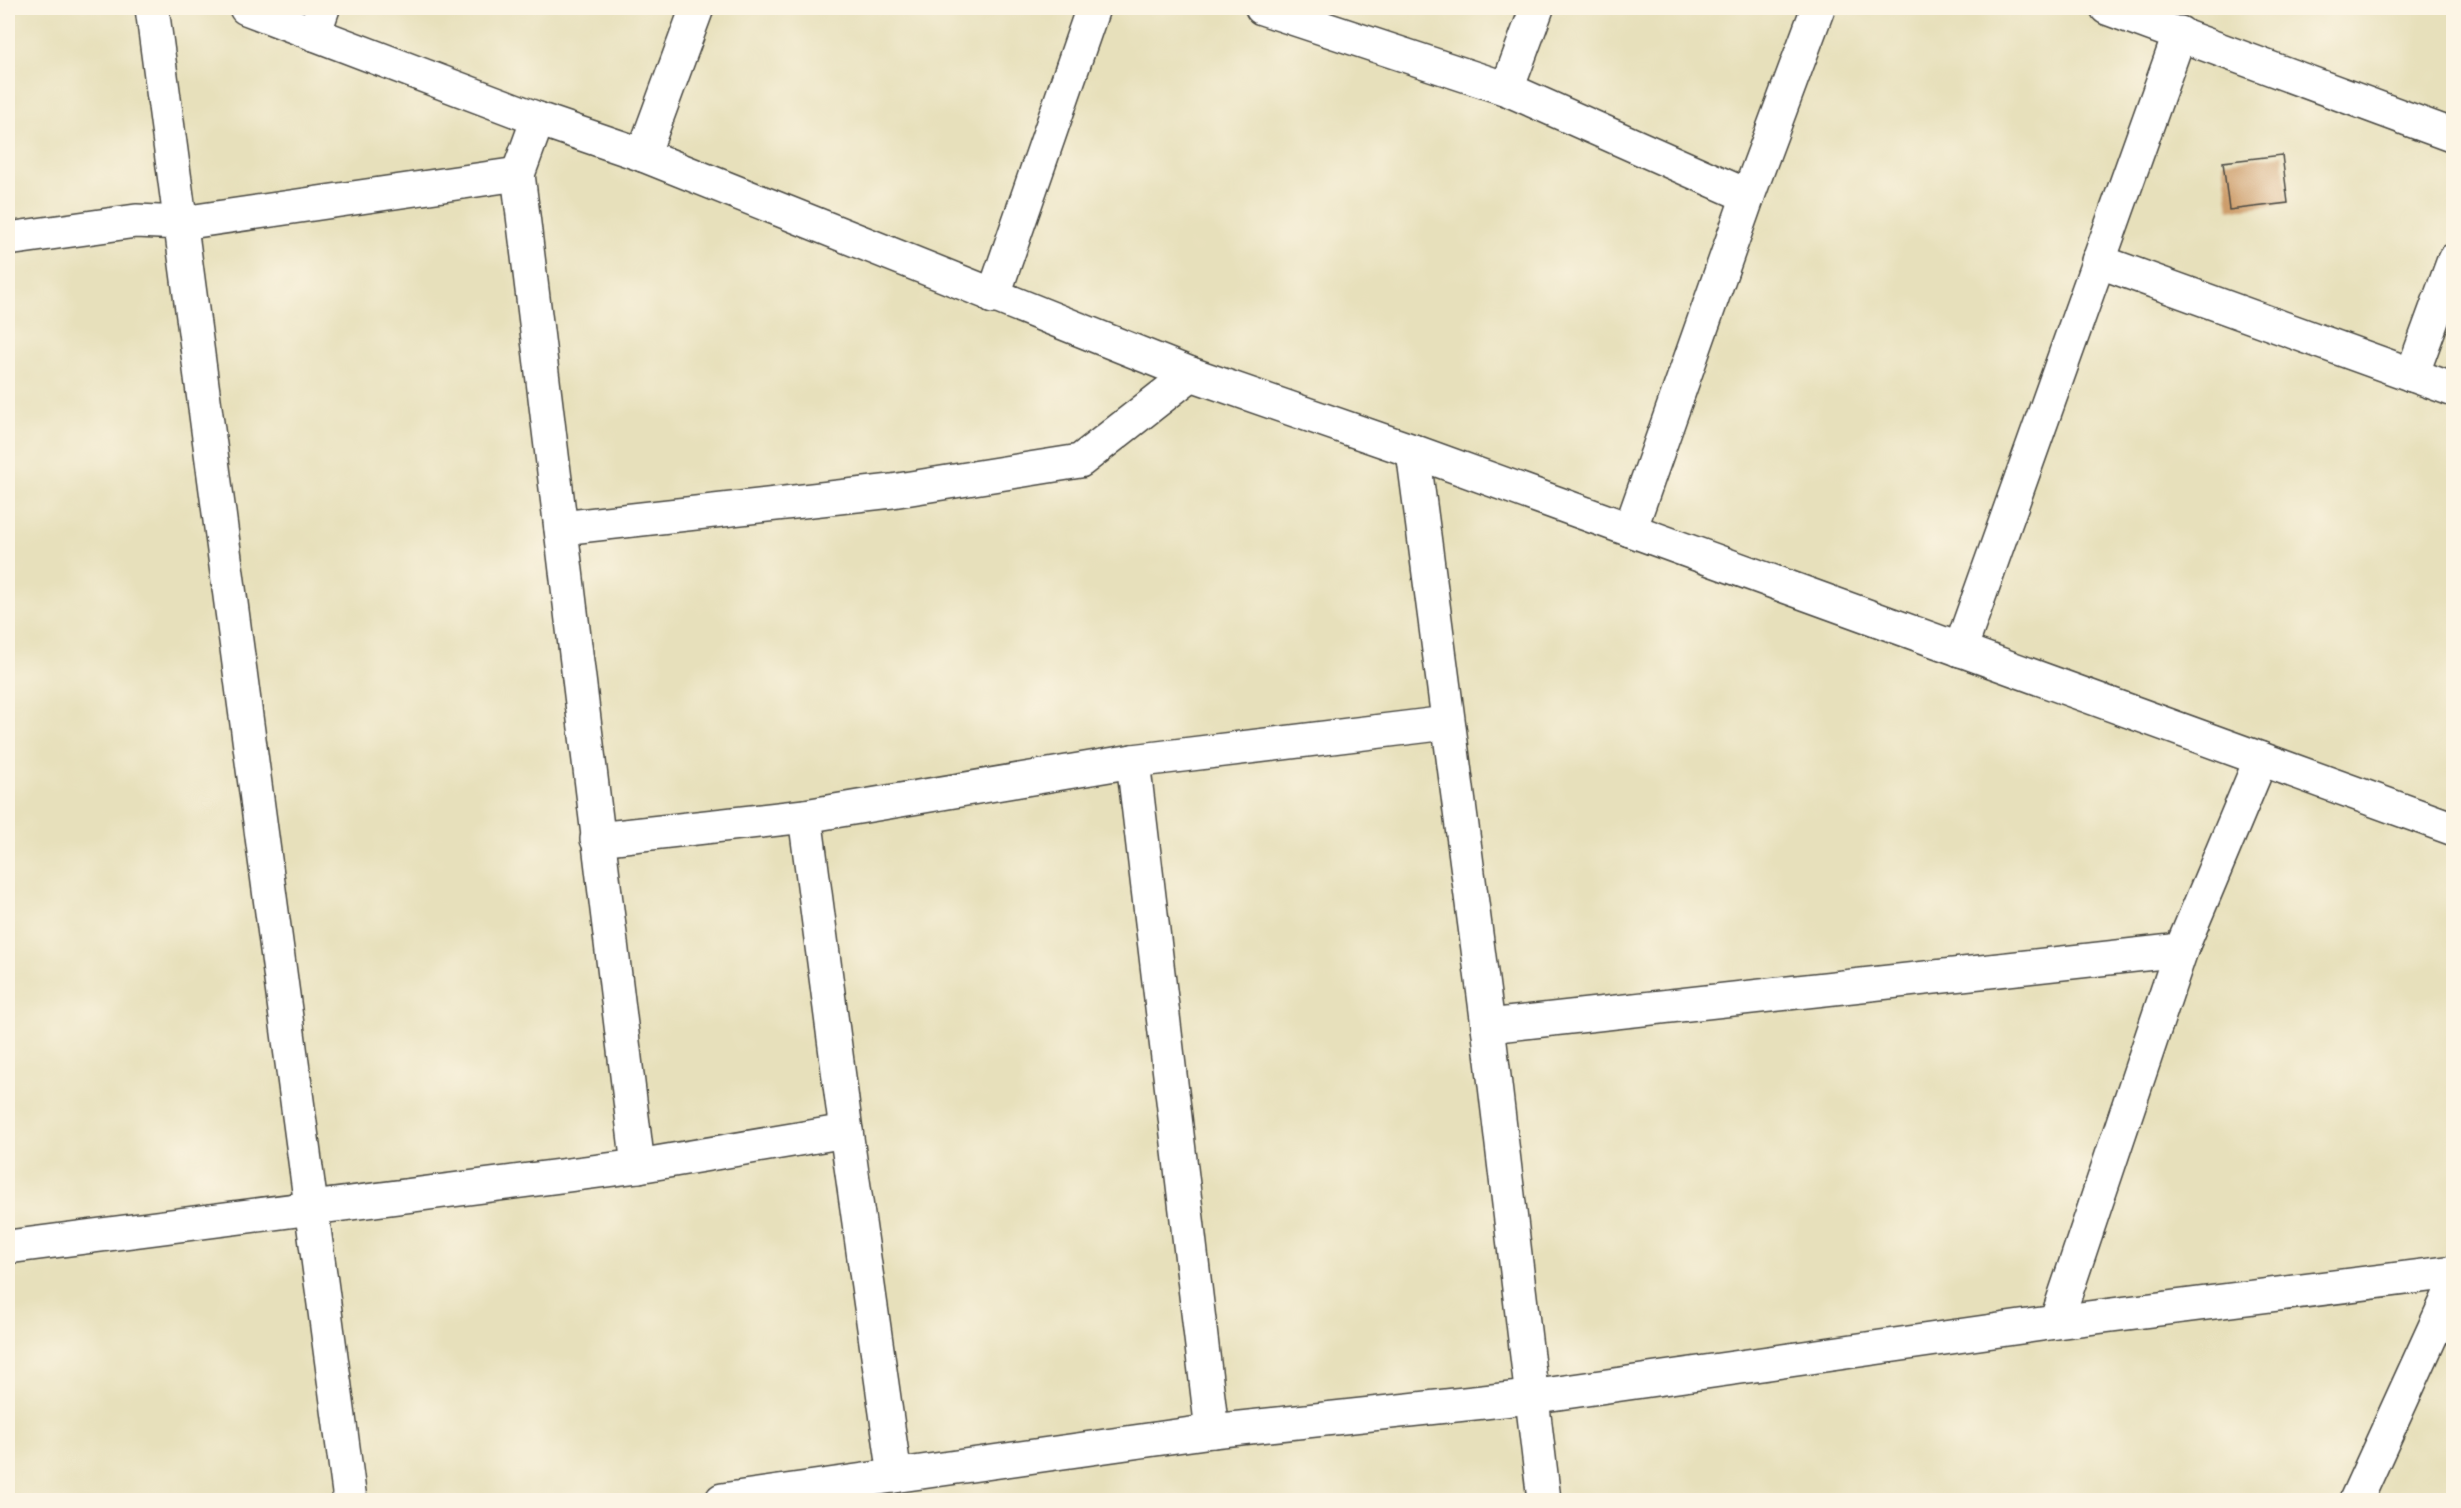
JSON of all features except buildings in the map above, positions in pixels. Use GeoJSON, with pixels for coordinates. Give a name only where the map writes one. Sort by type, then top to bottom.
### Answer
{"type":"FeatureCollection","features":[{"type":"Feature","properties":{"kind":"street"},"geometry":{"type":"LineString","coordinates":[[152,8],[350,1500]]}},
{"type":"Feature","properties":{"kind":"street"},"geometry":{"type":"LineString","coordinates":[[246,8],[318,21],[538,119],[643,155],[1191,375],[1630,530],[2454,829]]}},
{"type":"Feature","properties":{"kind":"street"},"geometry":{"type":"LineString","coordinates":[[643,155],[697,8]]}},
{"type":"Feature","properties":{"kind":"street"},"geometry":{"type":"LineString","coordinates":[[993,297],[1093,8]]}},
{"type":"Feature","properties":{"kind":"street"},"geometry":{"type":"LineString","coordinates":[[1262,8],[1507,89],[1748,196]]}},
{"type":"Feature","properties":{"kind":"street"},"geometry":{"type":"LineString","coordinates":[[1507,89],[1537,8]]}},
{"type":"Feature","properties":{"kind":"street"},"geometry":{"type":"LineString","coordinates":[[1630,530],[1748,196],[1818,8]]}},
{"type":"Feature","properties":{"kind":"street"},"geometry":{"type":"LineString","coordinates":[[2108,8],[2454,136]]}},
{"type":"Feature","properties":{"kind":"street"},"geometry":{"type":"LineString","coordinates":[[1960,650],[2180,33]]}},
{"type":"Feature","properties":{"kind":"street"},"geometry":{"type":"LineString","coordinates":[[538,119],[518,174],[638,1166]]}},
{"type":"Feature","properties":{"kind":"street"},"geometry":{"type":"LineString","coordinates":[[8,239],[136,221],[182,223],[518,174]]}},
{"type":"Feature","properties":{"kind":"street"},"geometry":{"type":"LineString","coordinates":[[2412,375],[2454,260]]}},
{"type":"Feature","properties":{"kind":"street"},"geometry":{"type":"LineString","coordinates":[[2098,261],[2454,390]]}},
{"type":"Feature","properties":{"kind":"street"},"geometry":{"type":"LineString","coordinates":[[561,528],[892,491],[1080,461],[1191,375]]}},
{"type":"Feature","properties":{"kind":"street"},"geometry":{"type":"LineString","coordinates":[[1413,452],[1488,1026],[1544,1500]]}},
{"type":"Feature","properties":{"kind":"street"},"geometry":{"type":"LineString","coordinates":[[597,839],[805,816],[1133,761],[1447,723]]}},
{"type":"Feature","properties":{"kind":"street"},"geometry":{"type":"LineString","coordinates":[[2056,1322],[2181,950],[2261,759]]}},
{"type":"Feature","properties":{"kind":"street"},"geometry":{"type":"LineString","coordinates":[[1133,761],[1212,1431]]}},
{"type":"Feature","properties":{"kind":"street"},"geometry":{"type":"LineString","coordinates":[[805,816],[846,1131],[895,1476]]}},
{"type":"Feature","properties":{"kind":"street"},"geometry":{"type":"LineString","coordinates":[[1488,1026],[2181,950]]}},
{"type":"Feature","properties":{"kind":"street"},"geometry":{"type":"LineString","coordinates":[[8,1247],[638,1166],[846,1131]]}},
{"type":"Feature","properties":{"kind":"street"},"geometry":{"type":"LineString","coordinates":[[722,1500],[1212,1431],[1530,1396],[2056,1322],[2454,1272]]}},
{"type":"Feature","properties":{"kind":"street"},"geometry":{"type":"LineString","coordinates":[[2356,1500],[2454,1285]]}}]}
